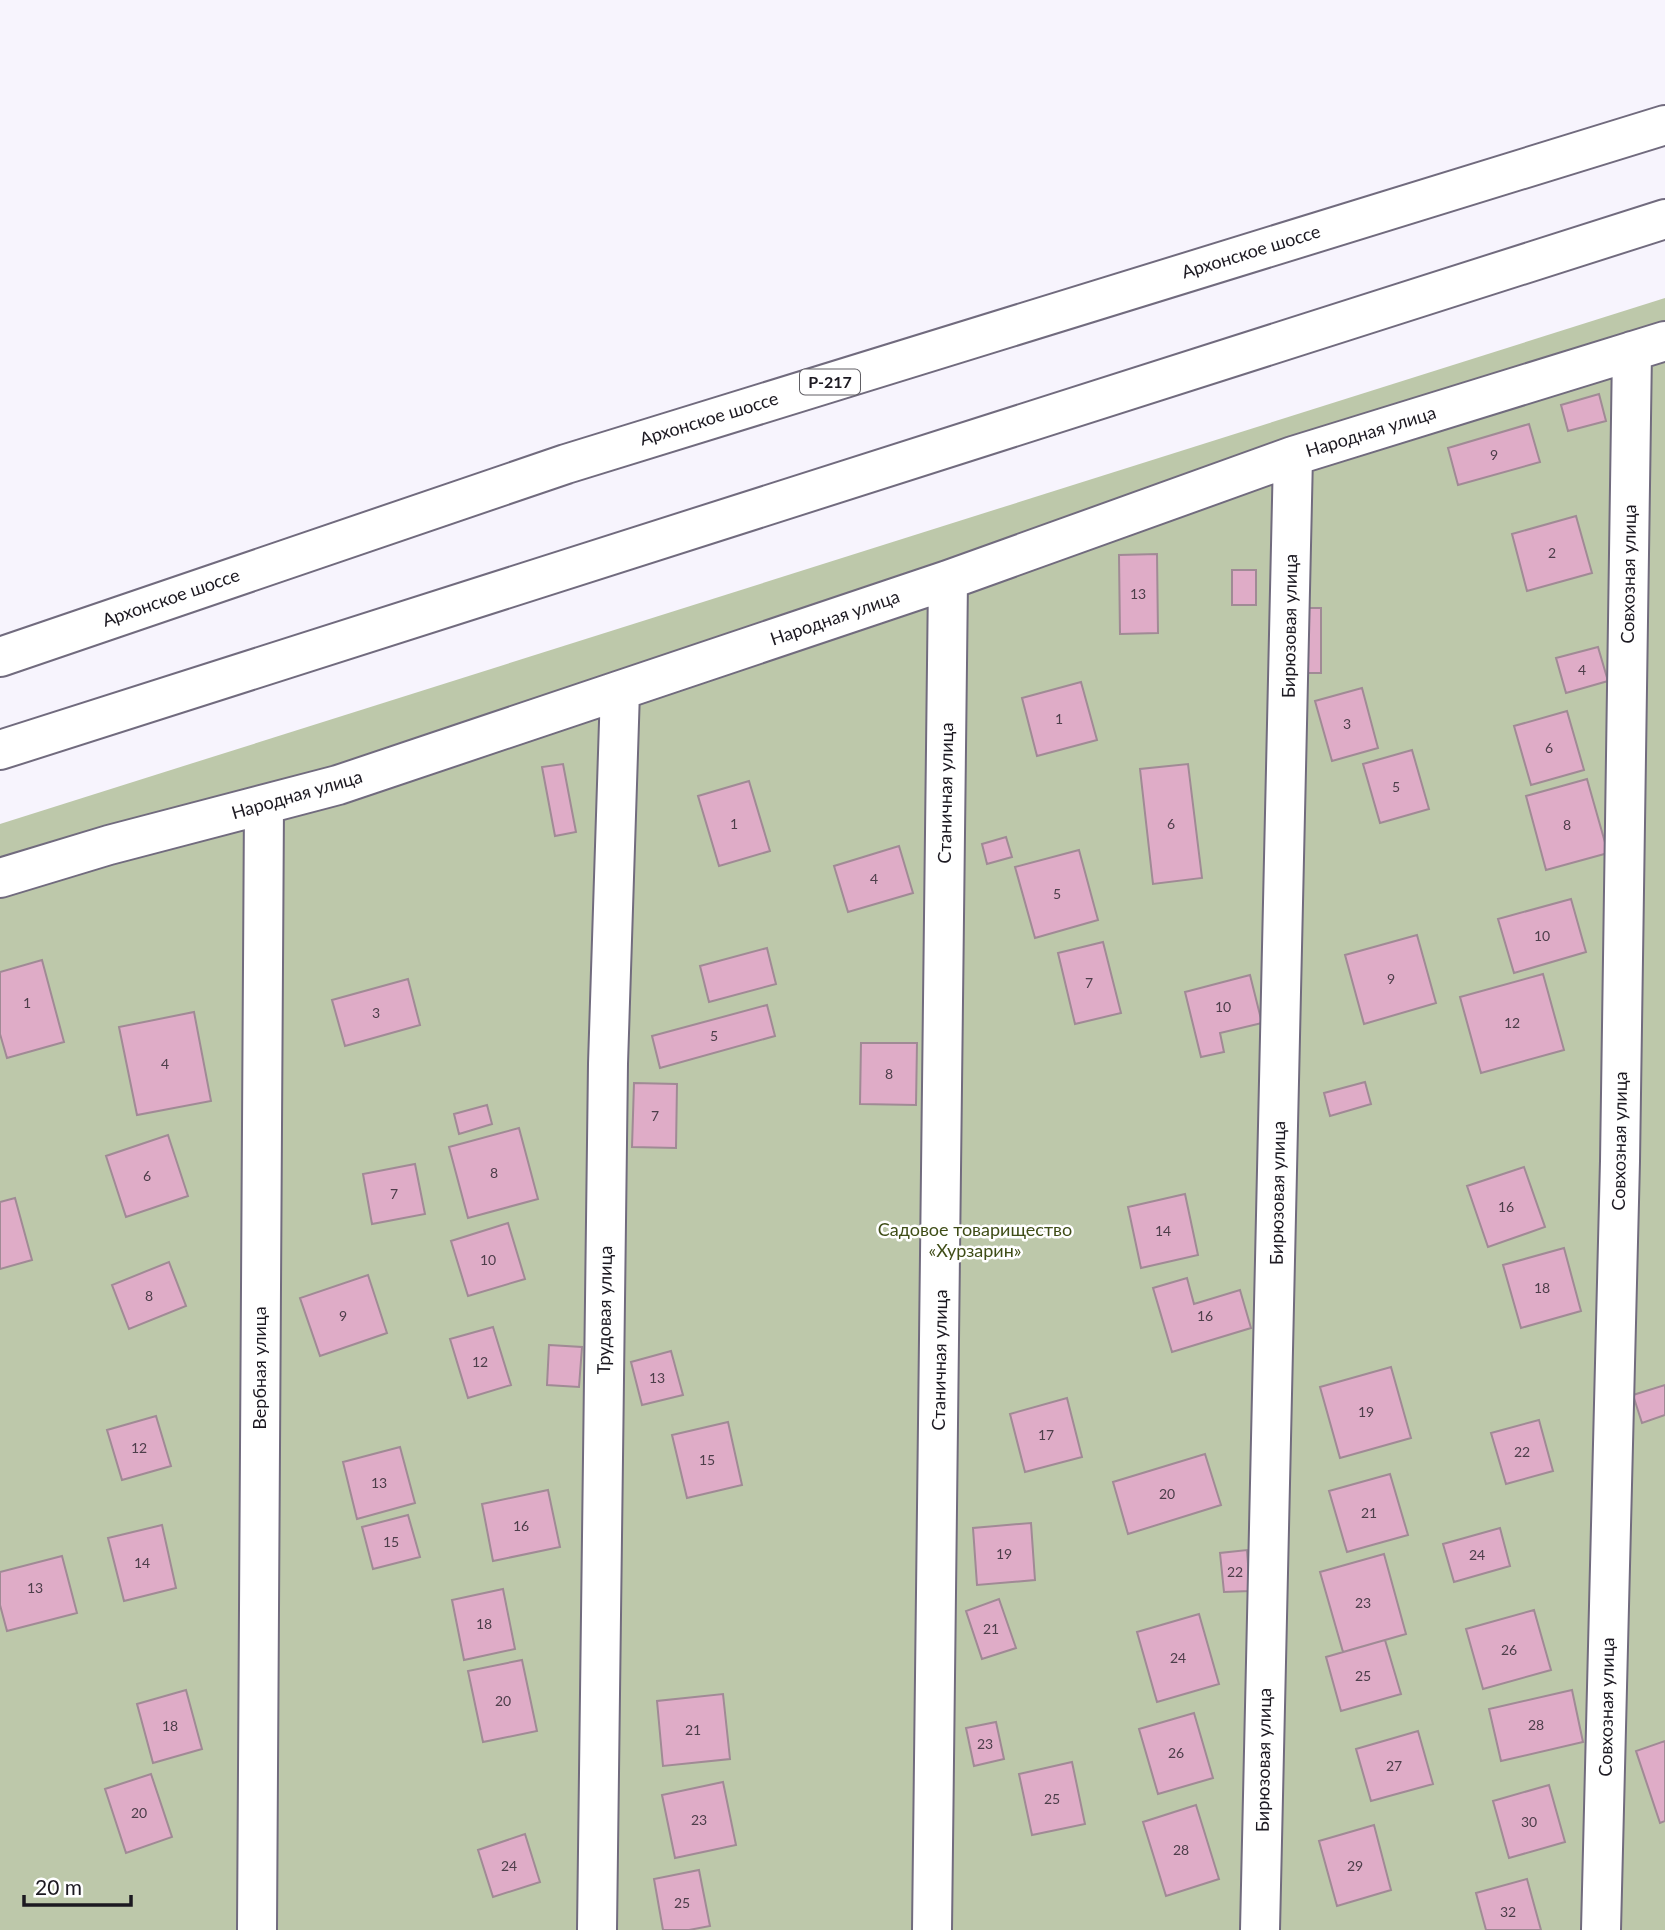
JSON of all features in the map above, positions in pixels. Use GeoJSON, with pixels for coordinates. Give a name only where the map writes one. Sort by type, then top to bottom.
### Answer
{"type":"FeatureCollection","features":[{"type":"Feature","properties":{"kind":"main road","name":"Архонское шоссе"},"geometry":{"type":"LineString","coordinates":[[0,657],[565,464],[1665,125]]}},
{"type":"Feature","properties":{"kind":"main road"},"geometry":{"type":"LineString","coordinates":[[0,750],[1665,219]]}},
{"type":"Feature","properties":{"kind":"main road","name":"Народная улица"},"geometry":{"type":"LineString","coordinates":[[0,878],[109,845],[338,785],[948,580],[1293,456],[1648,346]]}},
{"type":"Feature","properties":{"kind":"main road","name":"Совхозная улица"},"geometry":{"type":"LineString","coordinates":[[1601,1930],[1620,1161],[1648,346]]}},
{"type":"Feature","properties":{"kind":"main road","name":"Бирюзовая улица"},"geometry":{"type":"LineString","coordinates":[[1260,1930],[1293,456]]}},
{"type":"Feature","properties":{"kind":"main road","name":"Станичная улица"},"geometry":{"type":"LineString","coordinates":[[932,1930],[948,580]]}},
{"type":"Feature","properties":{"kind":"main road","name":"Трудовая улица"},"geometry":{"type":"LineString","coordinates":[[597,1930],[608,1064],[620,691]]}},
{"type":"Feature","properties":{"kind":"main road","name":"Вербная улица"},"geometry":{"type":"LineString","coordinates":[[257,1930],[264,805]]}},
{"type":"Feature","properties":{"kind":"green space","name":"Садовое товарищество «Хурзарин»"},"geometry":{"type":"Polygon","coordinates":[[[1665,298],[1665,1930],[0,1930],[0,824],[1665,298]]]}},
{"type":"Feature","properties":{"kind":"building"},"geometry":{"type":"Polygon","coordinates":[[[1599,394],[1606,421],[1568,431],[1561,405],[1599,394]]]}},
{"type":"Feature","properties":{"kind":"building"},"geometry":{"type":"Polygon","coordinates":[[[1529,424],[1540,462],[1458,485],[1448,448],[1529,424]]]}},
{"type":"Feature","properties":{"kind":"building"},"geometry":{"type":"Polygon","coordinates":[[[1576,516],[1592,573],[1527,591],[1512,534],[1576,516]]]}},
{"type":"Feature","properties":{"kind":"building"},"geometry":{"type":"Polygon","coordinates":[[[1157,554],[1158,633],[1120,634],[1119,555],[1157,554]]]}},
{"type":"Feature","properties":{"kind":"building"},"geometry":{"type":"Polygon","coordinates":[[[1232,570],[1256,570],[1256,605],[1232,605],[1232,570]]]}},
{"type":"Feature","properties":{"kind":"building"},"geometry":{"type":"Polygon","coordinates":[[[1301,608],[1321,608],[1321,673],[1301,673],[1301,608]]]}},
{"type":"Feature","properties":{"kind":"building"},"geometry":{"type":"Polygon","coordinates":[[[1598,647],[1608,681],[1566,693],[1556,658],[1598,647]]]}},
{"type":"Feature","properties":{"kind":"building"},"geometry":{"type":"Polygon","coordinates":[[[1081,682],[1097,740],[1037,756],[1022,698],[1081,682]]]}},
{"type":"Feature","properties":{"kind":"building"},"geometry":{"type":"Polygon","coordinates":[[[1362,688],[1378,748],[1332,761],[1315,701],[1362,688]]]}},
{"type":"Feature","properties":{"kind":"building"},"geometry":{"type":"Polygon","coordinates":[[[1567,711],[1584,770],[1531,785],[1514,726],[1567,711]]]}},
{"type":"Feature","properties":{"kind":"building"},"geometry":{"type":"Polygon","coordinates":[[[1412,750],[1429,809],[1380,823],[1363,764],[1412,750]]]}},
{"type":"Feature","properties":{"kind":"building"},"geometry":{"type":"Polygon","coordinates":[[[563,764],[576,832],[555,836],[542,767],[563,764]]]}},
{"type":"Feature","properties":{"kind":"building"},"geometry":{"type":"Polygon","coordinates":[[[1188,764],[1202,878],[1153,884],[1140,769],[1188,764]]]}},
{"type":"Feature","properties":{"kind":"building"},"geometry":{"type":"Polygon","coordinates":[[[1587,779],[1608,853],[1546,870],[1526,796],[1587,779]]]}},
{"type":"Feature","properties":{"kind":"building"},"geometry":{"type":"Polygon","coordinates":[[[749,781],[770,851],[719,866],[698,796],[749,781]]]}},
{"type":"Feature","properties":{"kind":"building"},"geometry":{"type":"Polygon","coordinates":[[[1006,837],[1012,857],[987,864],[982,844],[1006,837]]]}},
{"type":"Feature","properties":{"kind":"building"},"geometry":{"type":"Polygon","coordinates":[[[899,846],[913,893],[848,912],[834,866],[899,846]]]}},
{"type":"Feature","properties":{"kind":"building"},"geometry":{"type":"Polygon","coordinates":[[[1079,850],[1098,920],[1035,938],[1015,867],[1079,850]]]}},
{"type":"Feature","properties":{"kind":"building"},"geometry":{"type":"Polygon","coordinates":[[[1571,899],[1586,952],[1514,973],[1498,919],[1571,899]]]}},
{"type":"Feature","properties":{"kind":"building"},"geometry":{"type":"Polygon","coordinates":[[[1417,935],[1436,1003],[1364,1024],[1345,955],[1417,935]]]}},
{"type":"Feature","properties":{"kind":"building"},"geometry":{"type":"Polygon","coordinates":[[[1103,942],[1121,1013],[1075,1024],[1058,953],[1103,942]]]}},
{"type":"Feature","properties":{"kind":"building"},"geometry":{"type":"Polygon","coordinates":[[[767,948],[776,984],[709,1002],[700,966],[767,948]]]}},
{"type":"Feature","properties":{"kind":"building"},"geometry":{"type":"Polygon","coordinates":[[[42,960],[64,1042],[7,1058],[0,1034],[0,972],[42,960]]]}},
{"type":"Feature","properties":{"kind":"building"},"geometry":{"type":"Polygon","coordinates":[[[1543,974],[1564,1050],[1481,1073],[1460,997],[1543,974]]]}},
{"type":"Feature","properties":{"kind":"building"},"geometry":{"type":"Polygon","coordinates":[[[1250,975],[1262,1023],[1220,1033],[1224,1052],[1201,1057],[1185,992],[1250,975]]]}},
{"type":"Feature","properties":{"kind":"building"},"geometry":{"type":"Polygon","coordinates":[[[408,979],[420,1025],[345,1046],[332,1000],[408,979]]]}},
{"type":"Feature","properties":{"kind":"building"},"geometry":{"type":"Polygon","coordinates":[[[767,1005],[775,1036],[660,1068],[652,1036],[767,1005]]]}},
{"type":"Feature","properties":{"kind":"building"},"geometry":{"type":"Polygon","coordinates":[[[194,1012],[211,1101],[137,1115],[119,1027],[194,1012]]]}},
{"type":"Feature","properties":{"kind":"building"},"geometry":{"type":"Polygon","coordinates":[[[861,1043],[917,1043],[916,1105],[860,1104],[861,1043]]]}},
{"type":"Feature","properties":{"kind":"building"},"geometry":{"type":"Polygon","coordinates":[[[1365,1082],[1371,1104],[1330,1116],[1324,1093],[1365,1082]]]}},
{"type":"Feature","properties":{"kind":"building"},"geometry":{"type":"Polygon","coordinates":[[[634,1083],[677,1084],[676,1148],[632,1147],[634,1083]]]}},
{"type":"Feature","properties":{"kind":"building"},"geometry":{"type":"Polygon","coordinates":[[[487,1105],[492,1124],[459,1134],[454,1114],[487,1105]]]}},
{"type":"Feature","properties":{"kind":"building"},"geometry":{"type":"Polygon","coordinates":[[[519,1128],[538,1199],[468,1218],[449,1147],[519,1128]]]}},
{"type":"Feature","properties":{"kind":"building"},"geometry":{"type":"Polygon","coordinates":[[[168,1135],[188,1196],[126,1217],[106,1156],[168,1135]]]}},
{"type":"Feature","properties":{"kind":"building"},"geometry":{"type":"Polygon","coordinates":[[[415,1164],[425,1214],[372,1224],[363,1174],[415,1164]]]}},
{"type":"Feature","properties":{"kind":"building"},"geometry":{"type":"Polygon","coordinates":[[[1524,1167],[1545,1227],[1488,1247],[1467,1186],[1524,1167]]]}},
{"type":"Feature","properties":{"kind":"building"},"geometry":{"type":"Polygon","coordinates":[[[1185,1194],[1198,1255],[1141,1268],[1128,1207],[1185,1194]]]}},
{"type":"Feature","properties":{"kind":"building"},"geometry":{"type":"Polygon","coordinates":[[[15,1198],[32,1260],[0,1269],[0,1202],[15,1198]]]}},
{"type":"Feature","properties":{"kind":"building"},"geometry":{"type":"Polygon","coordinates":[[[508,1223],[525,1279],[468,1296],[451,1241],[508,1223]]]}},
{"type":"Feature","properties":{"kind":"building"},"geometry":{"type":"Polygon","coordinates":[[[1564,1248],[1581,1311],[1521,1328],[1503,1265],[1564,1248]]]}},
{"type":"Feature","properties":{"kind":"building"},"geometry":{"type":"Polygon","coordinates":[[[169,1262],[186,1306],[129,1329],[112,1285],[169,1262]]]}},
{"type":"Feature","properties":{"kind":"building"},"geometry":{"type":"Polygon","coordinates":[[[368,1275],[387,1333],[320,1356],[300,1298],[368,1275]]]}},
{"type":"Feature","properties":{"kind":"building"},"geometry":{"type":"Polygon","coordinates":[[[1187,1278],[1194,1304],[1240,1290],[1251,1328],[1172,1352],[1153,1288],[1187,1278]]]}},
{"type":"Feature","properties":{"kind":"building"},"geometry":{"type":"Polygon","coordinates":[[[493,1327],[511,1385],[468,1398],[450,1339],[493,1327]]]}},
{"type":"Feature","properties":{"kind":"building"},"geometry":{"type":"Polygon","coordinates":[[[549,1345],[582,1347],[579,1387],[547,1385],[549,1345]]]}},
{"type":"Feature","properties":{"kind":"building"},"geometry":{"type":"Polygon","coordinates":[[[671,1351],[683,1395],[642,1405],[631,1362],[671,1351]]]}},
{"type":"Feature","properties":{"kind":"building"},"geometry":{"type":"Polygon","coordinates":[[[1391,1367],[1411,1438],[1340,1458],[1320,1387],[1391,1367]]]}},
{"type":"Feature","properties":{"kind":"building"},"geometry":{"type":"Polygon","coordinates":[[[1665,1385],[1665,1415],[1642,1423],[1633,1395],[1665,1385]]]}},
{"type":"Feature","properties":{"kind":"building"},"geometry":{"type":"Polygon","coordinates":[[[1067,1398],[1082,1457],[1025,1472],[1010,1414],[1067,1398]]]}},
{"type":"Feature","properties":{"kind":"building"},"geometry":{"type":"Polygon","coordinates":[[[156,1416],[171,1466],[122,1480],[107,1430],[156,1416]]]}},
{"type":"Feature","properties":{"kind":"building"},"geometry":{"type":"Polygon","coordinates":[[[1539,1420],[1553,1471],[1506,1484],[1491,1433],[1539,1420]]]}},
{"type":"Feature","properties":{"kind":"building"},"geometry":{"type":"Polygon","coordinates":[[[728,1422],[742,1485],[687,1498],[672,1435],[728,1422]]]}},
{"type":"Feature","properties":{"kind":"building"},"geometry":{"type":"Polygon","coordinates":[[[400,1447],[415,1503],[357,1519],[343,1462],[400,1447]]]}},
{"type":"Feature","properties":{"kind":"building"},"geometry":{"type":"Polygon","coordinates":[[[1205,1454],[1221,1505],[1128,1534],[1113,1482],[1205,1454]]]}},
{"type":"Feature","properties":{"kind":"building"},"geometry":{"type":"Polygon","coordinates":[[[1390,1474],[1408,1535],[1347,1552],[1329,1491],[1390,1474]]]}},
{"type":"Feature","properties":{"kind":"building"},"geometry":{"type":"Polygon","coordinates":[[[548,1490],[560,1547],[493,1561],[482,1504],[548,1490]]]}},
{"type":"Feature","properties":{"kind":"building"},"geometry":{"type":"Polygon","coordinates":[[[408,1515],[420,1557],[373,1569],[362,1527],[408,1515]]]}},
{"type":"Feature","properties":{"kind":"building"},"geometry":{"type":"Polygon","coordinates":[[[1031,1523],[1035,1580],[977,1585],[973,1528],[1031,1523]]]}},
{"type":"Feature","properties":{"kind":"building"},"geometry":{"type":"Polygon","coordinates":[[[162,1525],[176,1588],[124,1601],[108,1538],[162,1525]]]}},
{"type":"Feature","properties":{"kind":"building"},"geometry":{"type":"Polygon","coordinates":[[[1500,1528],[1510,1566],[1454,1582],[1443,1544],[1500,1528]]]}},
{"type":"Feature","properties":{"kind":"building"},"geometry":{"type":"Polygon","coordinates":[[[1247,1550],[1250,1591],[1224,1592],[1220,1553],[1247,1550]]]}},
{"type":"Feature","properties":{"kind":"building"},"geometry":{"type":"Polygon","coordinates":[[[1384,1554],[1406,1634],[1343,1652],[1320,1572],[1384,1554]]]}},
{"type":"Feature","properties":{"kind":"building"},"geometry":{"type":"Polygon","coordinates":[[[62,1556],[77,1613],[7,1631],[0,1605],[0,1572],[62,1556]]]}},
{"type":"Feature","properties":{"kind":"building"},"geometry":{"type":"Polygon","coordinates":[[[503,1589],[515,1649],[464,1660],[452,1600],[503,1589]]]}},
{"type":"Feature","properties":{"kind":"building"},"geometry":{"type":"Polygon","coordinates":[[[999,1599],[1016,1648],[982,1659],[966,1611],[999,1599]]]}},
{"type":"Feature","properties":{"kind":"building"},"geometry":{"type":"Polygon","coordinates":[[[1534,1610],[1551,1670],[1483,1689],[1466,1629],[1534,1610]]]}},
{"type":"Feature","properties":{"kind":"building"},"geometry":{"type":"Polygon","coordinates":[[[1199,1614],[1219,1684],[1157,1702],[1137,1632],[1199,1614]]]}},
{"type":"Feature","properties":{"kind":"building"},"geometry":{"type":"Polygon","coordinates":[[[1385,1640],[1401,1694],[1341,1711],[1326,1657],[1385,1640]]]}},
{"type":"Feature","properties":{"kind":"building"},"geometry":{"type":"Polygon","coordinates":[[[522,1660],[537,1731],[483,1742],[468,1671],[522,1660]]]}},
{"type":"Feature","properties":{"kind":"building"},"geometry":{"type":"Polygon","coordinates":[[[186,1690],[202,1749],[153,1763],[137,1704],[186,1690]]]}},
{"type":"Feature","properties":{"kind":"building"},"geometry":{"type":"Polygon","coordinates":[[[1572,1690],[1583,1742],[1501,1761],[1489,1709],[1572,1690]]]}},
{"type":"Feature","properties":{"kind":"building"},"geometry":{"type":"Polygon","coordinates":[[[723,1694],[730,1759],[663,1766],[657,1701],[723,1694]]]}},
{"type":"Feature","properties":{"kind":"building"},"geometry":{"type":"Polygon","coordinates":[[[1194,1713],[1213,1778],[1158,1794],[1139,1729],[1194,1713]]]}},
{"type":"Feature","properties":{"kind":"building"},"geometry":{"type":"Polygon","coordinates":[[[996,1722],[1004,1759],[974,1766],[966,1728],[996,1722]]]}},
{"type":"Feature","properties":{"kind":"building"},"geometry":{"type":"Polygon","coordinates":[[[1418,1731],[1433,1784],[1371,1801],[1356,1749],[1418,1731]]]}},
{"type":"Feature","properties":{"kind":"building"},"geometry":{"type":"Polygon","coordinates":[[[1665,1741],[1665,1821],[1660,1823],[1636,1751],[1665,1741]]]}},
{"type":"Feature","properties":{"kind":"building"},"geometry":{"type":"Polygon","coordinates":[[[1072,1762],[1085,1824],[1032,1835],[1019,1774],[1072,1762]]]}},
{"type":"Feature","properties":{"kind":"building"},"geometry":{"type":"Polygon","coordinates":[[[151,1774],[172,1837],[126,1853],[105,1789],[151,1774]]]}},
{"type":"Feature","properties":{"kind":"building"},"geometry":{"type":"Polygon","coordinates":[[[723,1782],[736,1845],[675,1858],[662,1795],[723,1782]]]}},
{"type":"Feature","properties":{"kind":"building"},"geometry":{"type":"Polygon","coordinates":[[[1549,1785],[1565,1842],[1509,1858],[1493,1801],[1549,1785]]]}},
{"type":"Feature","properties":{"kind":"building"},"geometry":{"type":"Polygon","coordinates":[[[1196,1805],[1219,1879],[1166,1896],[1143,1822],[1196,1805]]]}},
{"type":"Feature","properties":{"kind":"building"},"geometry":{"type":"Polygon","coordinates":[[[1374,1825],[1391,1890],[1337,1906],[1319,1841],[1374,1825]]]}},
{"type":"Feature","properties":{"kind":"building"},"geometry":{"type":"Polygon","coordinates":[[[525,1834],[540,1882],[493,1897],[478,1850],[525,1834]]]}},
{"type":"Feature","properties":{"kind":"building"},"geometry":{"type":"Polygon","coordinates":[[[699,1870],[710,1926],[689,1930],[663,1930],[654,1879],[699,1870]]]}},
{"type":"Feature","properties":{"kind":"building"},"geometry":{"type":"Polygon","coordinates":[[[1527,1879],[1541,1930],[1486,1930],[1476,1893],[1527,1879]]]}}]}
